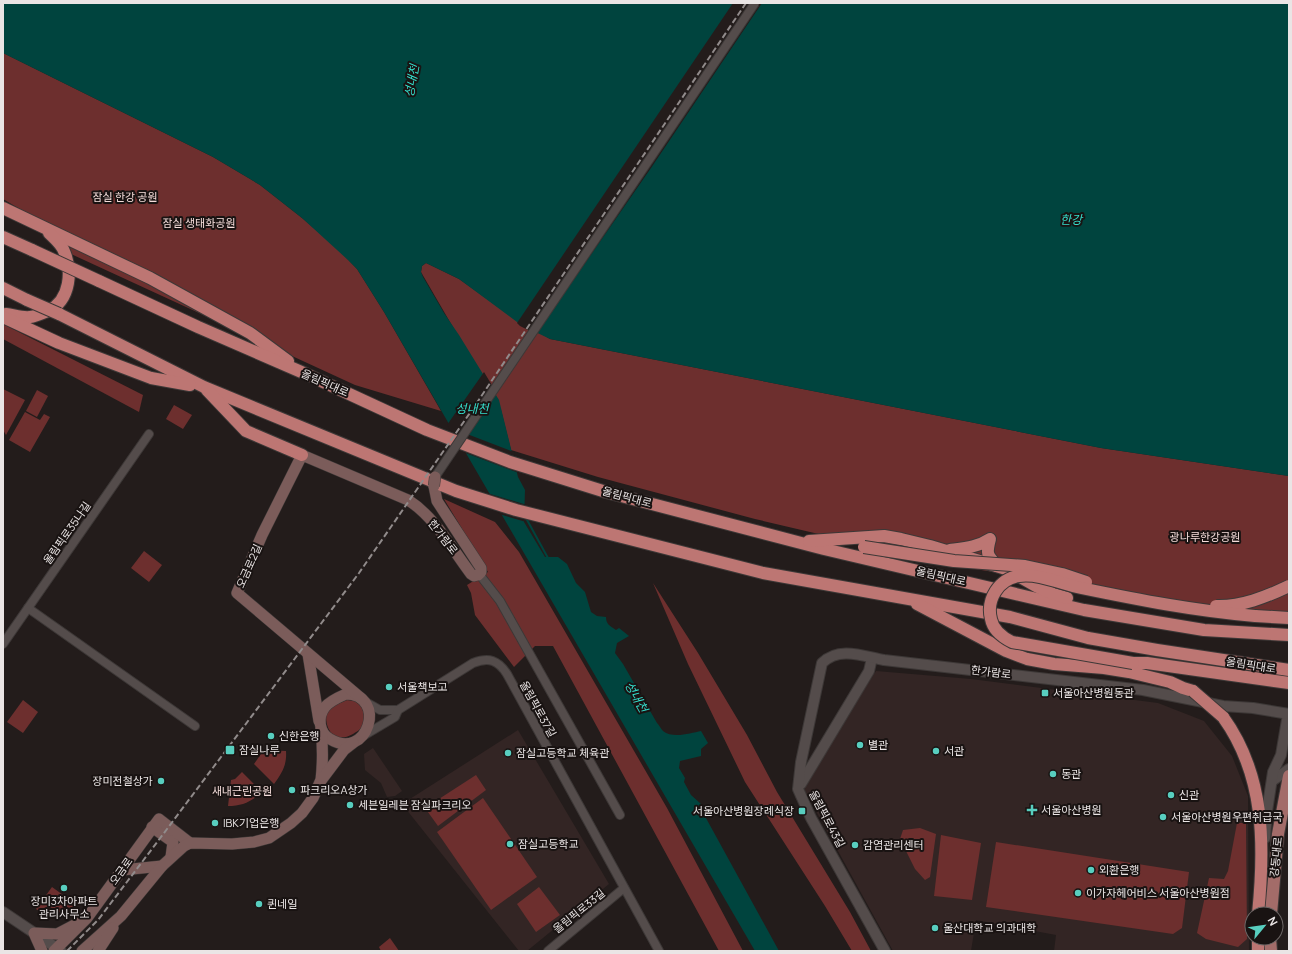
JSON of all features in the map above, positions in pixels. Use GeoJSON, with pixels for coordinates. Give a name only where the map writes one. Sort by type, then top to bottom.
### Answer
{"type":"FeatureCollection","features":[{"type":"Feature","properties":{"kind":"highway"},"geometry":{"type":"LineString","coordinates":[[3,208],[150,278],[250,333],[306,374]]}},
{"type":"Feature","properties":{"kind":"highway"},"geometry":{"type":"LineString","coordinates":[[3,313],[30,317],[38,315],[51,309],[59,303],[66,292],[69,280],[67,260],[59,244],[40,225]]}},
{"type":"Feature","properties":{"kind":"highway","name":"올림픽대로"},"geometry":{"type":"LineString","coordinates":[[3,237],[427,430],[510,462],[606,492],[824,549],[1084,610],[1204,630],[1289,635]]}},
{"type":"Feature","properties":{"kind":"highway","name":"올림픽대로"},"geometry":{"type":"LineString","coordinates":[[3,288],[59,314],[204,387],[456,491],[516,510],[763,573],[1010,616],[1088,638],[1289,670]]}},
{"type":"Feature","properties":{"kind":"highway"},"geometry":{"type":"LineString","coordinates":[[3,317],[59,343],[151,378],[204,387],[246,431],[302,455]]}},
{"type":"Feature","properties":{"kind":"highway"},"geometry":{"type":"LineString","coordinates":[[799,542],[884,536],[901,539],[945,550],[1006,569],[1053,594],[1088,603],[1128,610],[1172,625]]}},
{"type":"Feature","properties":{"kind":"highway"},"geometry":{"type":"LineString","coordinates":[[945,550],[975,546],[984,543],[990,538],[988,556],[997,566]]}},
{"type":"Feature","properties":{"kind":"highway"},"geometry":{"type":"LineString","coordinates":[[824,549],[864,547],[954,561],[1025,566],[1062,574],[1104,588],[1135,595],[1212,606],[1231,606],[1253,601],[1289,586]]}},
{"type":"Feature","properties":{"kind":"highway"},"geometry":{"type":"LineString","coordinates":[[1289,618],[1223,613],[1176,607],[1028,576],[1009,579],[999,586],[994,593],[990,605],[991,619],[996,630],[1006,639],[1018,644],[1133,663],[1147,663],[1289,684]]}},
{"type":"Feature","properties":{"kind":"highway"},"geometry":{"type":"LineString","coordinates":[[909,599],[1016,655],[1054,664],[1104,668],[1129,672],[1170,682],[1193,691]]}},
{"type":"Feature","properties":{"kind":"highway"},"geometry":{"type":"LineString","coordinates":[[1181,602],[1223,613]]}},
{"type":"Feature","properties":{"kind":"highway"},"geometry":{"type":"LineString","coordinates":[[1133,663],[1183,681],[1223,717],[1235,734],[1255,785],[1259,809],[1262,880],[1259,906]]}},
{"type":"Feature","properties":{"kind":"main road","name":"한가람로"},"geometry":{"type":"LineString","coordinates":[[302,455],[408,500],[418,507],[432,521],[471,574],[474,576],[479,574],[481,572],[481,568],[437,501],[434,482]]}},
{"type":"Feature","properties":{"kind":"main road","name":"오금로2길"},"geometry":{"type":"LineString","coordinates":[[302,455],[262,535],[237,593],[308,654]]}},
{"type":"Feature","properties":{"kind":"main road"},"geometry":{"type":"LineString","coordinates":[[98,951],[121,916],[162,866],[184,846],[190,843],[232,844],[254,842],[269,838],[291,823],[302,813],[320,782],[344,750],[363,736],[370,720],[369,713],[362,700],[308,654]]}},
{"type":"Feature","properties":{"kind":"main road"},"geometry":{"type":"LineString","coordinates":[[308,654],[323,746],[323,764],[320,782]]}},
{"type":"Feature","properties":{"kind":"main road"},"geometry":{"type":"LineString","coordinates":[[353,743],[344,744],[328,738],[320,725],[321,715],[325,707],[338,697],[346,694],[354,694],[362,700]]}},
{"type":"Feature","properties":{"kind":"main road","name":"강동대로"},"geometry":{"type":"LineString","coordinates":[[1272,906],[1278,834],[1289,776]]}},
{"type":"Feature","properties":{"kind":"main road"},"geometry":{"type":"LineString","coordinates":[[171,857],[173,842],[152,827],[159,819],[190,843]]}},
{"type":"Feature","properties":{"kind":"main road","name":"오금로"},"geometry":{"type":"LineString","coordinates":[[57,950],[87,918],[152,827]]}},
{"type":"Feature","properties":{"kind":"main road"},"geometry":{"type":"LineString","coordinates":[[122,870],[162,866]]}},
{"type":"Feature","properties":{"kind":"main road"},"geometry":{"type":"LineString","coordinates":[[82,951],[121,916]]}},
{"type":"Feature","properties":{"kind":"main road"},"geometry":{"type":"LineString","coordinates":[[42,951],[34,933],[57,934],[87,918]]}},
{"type":"Feature","properties":{"kind":"street"},"geometry":{"type":"LineString","coordinates":[[434,482],[755,3]]}},
{"type":"Feature","properties":{"kind":"street","name":"올림픽로35나길"},"geometry":{"type":"LineString","coordinates":[[3,644],[149,434]]}},
{"type":"Feature","properties":{"kind":"street"},"geometry":{"type":"LineString","coordinates":[[479,574],[500,601],[620,815]]}},
{"type":"Feature","properties":{"kind":"street"},"geometry":{"type":"LineString","coordinates":[[28,608],[195,726]]}},
{"type":"Feature","properties":{"kind":"street","name":"한가람로"},"geometry":{"type":"LineString","coordinates":[[798,789],[800,762],[822,664],[828,658],[843,653],[872,658],[1142,690],[1223,706],[1253,708],[1288,714]]}},
{"type":"Feature","properties":{"kind":"street","name":"올림픽로43길"},"geometry":{"type":"LineString","coordinates":[[872,658],[869,671],[798,789],[811,818],[885,951]]}},
{"type":"Feature","properties":{"kind":"street","name":"올림픽로37길"},"geometry":{"type":"LineString","coordinates":[[398,710],[473,662],[490,660],[498,663],[507,674],[659,951]]}},
{"type":"Feature","properties":{"kind":"street"},"geometry":{"type":"LineString","coordinates":[[362,700],[380,710],[398,710],[395,717],[363,736]]}},
{"type":"Feature","properties":{"kind":"street"},"geometry":{"type":"LineString","coordinates":[[1262,880],[1267,811],[1273,772],[1281,755],[1288,714]]}},
{"type":"Feature","properties":{"kind":"street"},"geometry":{"type":"LineString","coordinates":[[1272,781],[1289,769],[1281,755]]}},
{"type":"Feature","properties":{"kind":"street","name":"올림픽로33길"},"geometry":{"type":"LineString","coordinates":[[548,951],[624,888]]}},
{"type":"Feature","properties":{"kind":"street"},"geometry":{"type":"LineString","coordinates":[[3,912],[57,950]]}},
{"type":"Feature","properties":{"kind":"shaded area","name":"서울아산병원"},"geometry":{"type":"Polygon","coordinates":[[[876,671],[971,679],[1158,703],[1204,721],[1232,756],[1248,796],[1249,906],[1244,906],[1244,946],[1249,946],[1249,951],[1054,951],[1056,935],[976,920],[971,951],[893,951],[805,791],[805,782],[876,671]]]}},
{"type":"Feature","properties":{"kind":"shaded area","name":"잠실고등학교"},"geometry":{"type":"Polygon","coordinates":[[[518,730],[609,884],[527,951],[519,951],[402,804],[518,730]]]}},
{"type":"Feature","properties":{"kind":"shaded area"},"geometry":{"type":"Polygon","coordinates":[[[373,748],[402,791],[395,796],[387,797],[381,783],[365,770],[364,754],[373,748]]]}},
{"type":"Feature","properties":{"kind":"green space","name":"잠실 한강 공원"},"geometry":{"type":"Polygon","coordinates":[[[3,53],[213,157],[260,185],[302,218],[337,248],[357,269],[384,312],[441,411],[355,385],[71,254],[43,223],[3,199],[3,53]]]}},
{"type":"Feature","properties":{"kind":"green space","name":"광나루한강공원"},"geometry":{"type":"Polygon","coordinates":[[[426,263],[459,279],[508,314],[550,339],[1101,448],[1289,476],[1289,615],[1253,615],[975,569],[755,519],[598,477],[511,450],[501,410],[421,272],[422,266],[426,263]]]}},
{"type":"Feature","properties":{"kind":"green space"},"geometry":{"type":"Polygon","coordinates":[[[3,324],[143,395],[139,412],[3,339],[3,324]]]}},
{"type":"Feature","properties":{"kind":"green space"},"geometry":{"type":"Polygon","coordinates":[[[3,389],[25,400],[6,435],[3,430],[3,389]]]}},
{"type":"Feature","properties":{"kind":"green space"},"geometry":{"type":"Polygon","coordinates":[[[37,390],[48,396],[37,417],[26,411],[37,390]]]}},
{"type":"Feature","properties":{"kind":"green space"},"geometry":{"type":"Polygon","coordinates":[[[174,405],[192,415],[183,429],[166,419],[174,405]]]}},
{"type":"Feature","properties":{"kind":"green space"},"geometry":{"type":"Polygon","coordinates":[[[25,412],[40,420],[44,414],[50,417],[30,452],[9,440],[25,412]]]}},
{"type":"Feature","properties":{"kind":"green space"},"geometry":{"type":"Polygon","coordinates":[[[444,499],[495,522],[519,552],[667,808],[743,951],[719,951],[553,646],[535,646],[514,667],[475,615],[471,593],[467,585],[488,572],[444,499]]]}},
{"type":"Feature","properties":{"kind":"green space"},"geometry":{"type":"Polygon","coordinates":[[[144,551],[162,565],[149,582],[131,568],[144,551]]]}},
{"type":"Feature","properties":{"kind":"green space"},"geometry":{"type":"Polygon","coordinates":[[[653,583],[698,653],[747,735],[777,792],[850,912],[871,951],[852,951],[825,906],[745,782],[688,664],[653,583]]]}},
{"type":"Feature","properties":{"kind":"green space"},"geometry":{"type":"Polygon","coordinates":[[[23,700],[38,712],[23,733],[7,722],[23,700]]]}},
{"type":"Feature","properties":{"kind":"green space"},"geometry":{"type":"Polygon","coordinates":[[[347,700],[355,701],[362,707],[365,719],[362,727],[353,734],[347,737],[336,736],[329,730],[326,713],[333,706],[347,700]]]}},
{"type":"Feature","properties":{"kind":"green space","name":"새내근린공원"},"geometry":{"type":"Polygon","coordinates":[[[261,750],[286,751],[286,761],[274,784],[254,764],[261,754],[261,750]]]}},
{"type":"Feature","properties":{"kind":"green space","name":"새내근린공원"},"geometry":{"type":"Polygon","coordinates":[[[242,772],[262,792],[246,803],[228,806],[231,780],[235,779],[242,772]]]}},
{"type":"Feature","properties":{"kind":"green space"},"geometry":{"type":"Polygon","coordinates":[[[476,775],[486,790],[438,826],[425,808],[476,775]]]}},
{"type":"Feature","properties":{"kind":"green space"},"geometry":{"type":"Polygon","coordinates":[[[483,798],[537,877],[491,910],[437,832],[483,798]]]}},
{"type":"Feature","properties":{"kind":"green space"},"geometry":{"type":"Polygon","coordinates":[[[1237,823],[1246,823],[1247,906],[1244,906],[1244,942],[1238,947],[1206,939],[1197,933],[1209,878],[1224,879],[1228,871],[1237,823]]]}},
{"type":"Feature","properties":{"kind":"green space"},"geometry":{"type":"Polygon","coordinates":[[[920,828],[936,834],[930,877],[925,880],[915,869],[900,839],[903,830],[920,828]]]}},
{"type":"Feature","properties":{"kind":"green space"},"geometry":{"type":"Polygon","coordinates":[[[941,835],[981,843],[972,900],[934,896],[941,835]]]}},
{"type":"Feature","properties":{"kind":"green space"},"geometry":{"type":"Polygon","coordinates":[[[996,842],[1189,872],[1182,928],[1173,934],[986,907],[996,842]]]}},
{"type":"Feature","properties":{"kind":"green space"},"geometry":{"type":"Polygon","coordinates":[[[52,887],[77,905],[74,908],[46,916],[36,909],[52,887]]]}},
{"type":"Feature","properties":{"kind":"green space"},"geometry":{"type":"Polygon","coordinates":[[[539,887],[560,915],[536,932],[517,904],[539,887]]]}},
{"type":"Feature","properties":{"kind":"green space"},"geometry":{"type":"Polygon","coordinates":[[[390,938],[399,951],[381,951],[379,947],[390,938]]]}},
{"type":"Feature","properties":{"kind":"water","name":"한강"},"geometry":{"type":"Polygon","coordinates":[[[3,3],[1289,3],[1289,476],[1101,448],[550,339],[521,325],[459,279],[426,263],[422,266],[421,272],[423,277],[499,400],[518,477],[525,490],[524,522],[545,557],[558,557],[567,564],[576,583],[585,592],[591,612],[597,616],[606,617],[610,626],[616,630],[619,628],[629,636],[617,643],[615,653],[662,730],[672,735],[701,731],[708,743],[701,749],[701,756],[680,761],[679,768],[685,778],[684,782],[691,795],[701,804],[701,809],[779,951],[755,951],[384,312],[357,269],[302,218],[260,185],[213,157],[3,53],[3,3]]]}},
{"type":"Feature","properties":{"kind":"pier"},"geometry":{"type":"Polygon","coordinates":[[[733,3],[762,3],[651,168],[536,334],[520,326],[517,323],[733,3]]]}},
{"type":"Feature","properties":{"kind":"pier"},"geometry":{"type":"Polygon","coordinates":[[[484,372],[496,392],[467,434],[514,452],[519,473],[463,452],[447,425],[484,372]]]}},
{"type":"Feature","properties":{"kind":"pier"},"geometry":{"type":"Polygon","coordinates":[[[487,493],[527,505],[526,522],[499,514],[487,493]]]}},
{"type":"Feature","properties":{"kind":"waterway","name":"성내천"},"geometry":{"type":"LineString","coordinates":[[526,518],[548,558]]}},
{"type":"Feature","properties":{"kind":"railway"},"geometry":{"type":"LineString","coordinates":[[67,951],[98,920],[359,573],[474,407],[746,3]]}},
{"type":"Feature","properties":{"kind":"place","name":"서울책보고"},"geometry":{"type":"Point","coordinates":[389,687]}},
{"type":"Feature","properties":{"kind":"place","name":"서울아산병원동관"},"geometry":{"type":"Point","coordinates":[1045,693]}},
{"type":"Feature","properties":{"kind":"place","name":"신한은행"},"geometry":{"type":"Point","coordinates":[271,736]}},
{"type":"Feature","properties":{"kind":"place","name":"별관"},"geometry":{"type":"Point","coordinates":[860,745]}},
{"type":"Feature","properties":{"kind":"place","name":"잠실나루"},"geometry":{"type":"Point","coordinates":[230,750]}},
{"type":"Feature","properties":{"kind":"place","name":"서관"},"geometry":{"type":"Point","coordinates":[936,751]}},
{"type":"Feature","properties":{"kind":"place","name":"잠실고등학교 체육관"},"geometry":{"type":"Point","coordinates":[508,753]}},
{"type":"Feature","properties":{"kind":"place","name":"동관"},"geometry":{"type":"Point","coordinates":[1053,774]}},
{"type":"Feature","properties":{"kind":"place","name":"장미전철상가"},"geometry":{"type":"Point","coordinates":[161,781]}},
{"type":"Feature","properties":{"kind":"place","name":"파크리오A상가"},"geometry":{"type":"Point","coordinates":[292,790]}},
{"type":"Feature","properties":{"kind":"place","name":"신관"},"geometry":{"type":"Point","coordinates":[1171,795]}},
{"type":"Feature","properties":{"kind":"place","name":"세븐일레븐 잠실파크리오"},"geometry":{"type":"Point","coordinates":[350,805]}},
{"type":"Feature","properties":{"kind":"place","name":"서울아산병원"},"geometry":{"type":"Point","coordinates":[1032,810]}},
{"type":"Feature","properties":{"kind":"place","name":"서울아산병원장례식장"},"geometry":{"type":"Point","coordinates":[802,811]}},
{"type":"Feature","properties":{"kind":"place","name":"서울아산병원우편취급국"},"geometry":{"type":"Point","coordinates":[1163,817]}},
{"type":"Feature","properties":{"kind":"place","name":"IBK기업은행"},"geometry":{"type":"Point","coordinates":[215,823]}},
{"type":"Feature","properties":{"kind":"place","name":"잠실고등학교"},"geometry":{"type":"Point","coordinates":[510,844]}},
{"type":"Feature","properties":{"kind":"place","name":"감염관리센터"},"geometry":{"type":"Point","coordinates":[855,845]}},
{"type":"Feature","properties":{"kind":"place","name":"외환은행"},"geometry":{"type":"Point","coordinates":[1091,870]}},
{"type":"Feature","properties":{"kind":"place","name":"장미3차아파트 관리사무소"},"geometry":{"type":"Point","coordinates":[64,888]}},
{"type":"Feature","properties":{"kind":"place","name":"이가자헤어비스 서울아산병원점"},"geometry":{"type":"Point","coordinates":[1078,893]}},
{"type":"Feature","properties":{"kind":"place","name":"퀸네일"},"geometry":{"type":"Point","coordinates":[259,904]}},
{"type":"Feature","properties":{"kind":"place","name":"울산대학교 의과대학"},"geometry":{"type":"Point","coordinates":[935,928]}},
{"type":"Feature","properties":{"kind":"park label","name":"잠실 생태화공원"},"geometry":{"type":"Point","coordinates":[199,223]}}]}
